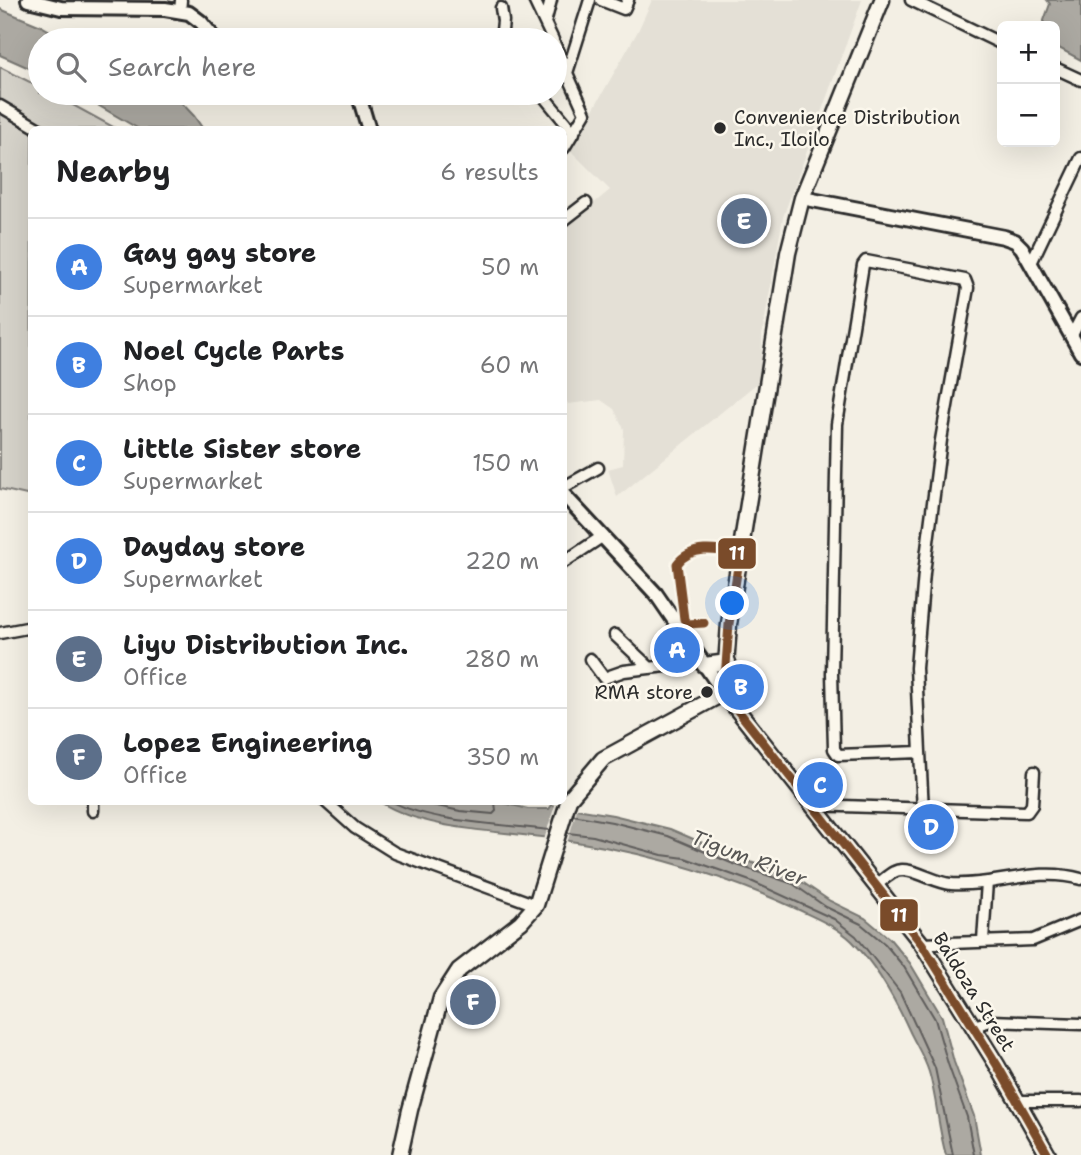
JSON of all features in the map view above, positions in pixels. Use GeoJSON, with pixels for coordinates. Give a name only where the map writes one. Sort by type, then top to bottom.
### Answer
{"type":"FeatureCollection","features":[{"type":"Feature","properties":{"kind":"main road"},"geometry":{"type":"LineString","coordinates":[[400,1155],[441,998],[459,970],[521,922],[538,901],[569,799],[603,759],[724,693],[729,624],[788,253],[803,198],[882,0]]}},
{"type":"Feature","properties":{"kind":"main road"},"geometry":{"type":"LineString","coordinates":[[700,659],[727,662]]}},
{"type":"Feature","properties":{"kind":"main road","name":"Baldoza Street"},"geometry":{"type":"LineString","coordinates":[[724,693],[922,944],[1048,1155]]}},
{"type":"Feature","properties":{"kind":"street"},"geometry":{"type":"LineString","coordinates":[[28,0],[165,9],[181,6],[206,28]]}},
{"type":"Feature","properties":{"kind":"street"},"geometry":{"type":"LineString","coordinates":[[534,0],[547,28]]}},
{"type":"Feature","properties":{"kind":"street"},"geometry":{"type":"LineString","coordinates":[[545,23],[551,0]]}},
{"type":"Feature","properties":{"kind":"street"},"geometry":{"type":"LineString","coordinates":[[567,144],[585,113],[567,74],[590,0]]}},
{"type":"Feature","properties":{"kind":"street"},"geometry":{"type":"LineString","coordinates":[[601,0],[624,9],[628,0]]}},
{"type":"Feature","properties":{"kind":"street"},"geometry":{"type":"LineString","coordinates":[[911,0],[997,42]]}},
{"type":"Feature","properties":{"kind":"street"},"geometry":{"type":"LineString","coordinates":[[501,8],[502,28]]}},
{"type":"Feature","properties":{"kind":"street"},"geometry":{"type":"LineString","coordinates":[[1060,70],[1081,80]]}},
{"type":"Feature","properties":{"kind":"street"},"geometry":{"type":"LineString","coordinates":[[362,105],[368,126]]}},
{"type":"Feature","properties":{"kind":"street"},"geometry":{"type":"LineString","coordinates":[[551,105],[574,133]]}},
{"type":"Feature","properties":{"kind":"street"},"geometry":{"type":"LineString","coordinates":[[0,106],[34,126]]}},
{"type":"Feature","properties":{"kind":"street"},"geometry":{"type":"LineString","coordinates":[[1031,264],[1081,158]]}},
{"type":"Feature","properties":{"kind":"street"},"geometry":{"type":"LineString","coordinates":[[803,198],[1015,241],[1031,264],[1081,353]]}},
{"type":"Feature","properties":{"kind":"street"},"geometry":{"type":"LineString","coordinates":[[567,218],[586,203]]}},
{"type":"Feature","properties":{"kind":"street"},"geometry":{"type":"LineString","coordinates":[[920,752],[838,755],[834,749],[832,673],[837,424],[863,265],[866,261],[965,280],[968,288],[941,440],[924,573],[916,668],[923,810]]}},
{"type":"Feature","properties":{"kind":"street"},"geometry":{"type":"LineString","coordinates":[[1071,337],[1081,318]]}},
{"type":"Feature","properties":{"kind":"street"},"geometry":{"type":"LineString","coordinates":[[567,485],[598,468]]}},
{"type":"Feature","properties":{"kind":"street"},"geometry":{"type":"LineString","coordinates":[[567,498],[656,594],[724,693]]}},
{"type":"Feature","properties":{"kind":"street"},"geometry":{"type":"LineString","coordinates":[[567,560],[603,536]]}},
{"type":"Feature","properties":{"kind":"street"},"geometry":{"type":"LineString","coordinates":[[0,633],[28,628]]}},
{"type":"Feature","properties":{"kind":"street"},"geometry":{"type":"LineString","coordinates":[[615,635],[650,668]]}},
{"type":"Feature","properties":{"kind":"street"},"geometry":{"type":"LineString","coordinates":[[590,659],[604,677],[624,671],[700,659]]}},
{"type":"Feature","properties":{"kind":"street"},"geometry":{"type":"LineString","coordinates":[[809,801],[923,810],[1027,811],[1032,805],[1034,772]]}},
{"type":"Feature","properties":{"kind":"street"},"geometry":{"type":"LineString","coordinates":[[809,801],[830,793],[834,774]]}},
{"type":"Feature","properties":{"kind":"street"},"geometry":{"type":"LineString","coordinates":[[329,805],[355,828],[395,853],[538,901]]}},
{"type":"Feature","properties":{"kind":"street"},"geometry":{"type":"LineString","coordinates":[[876,885],[895,871],[905,869],[947,884],[987,882],[1042,873],[1081,879]]}},
{"type":"Feature","properties":{"kind":"street"},"geometry":{"type":"LineString","coordinates":[[983,940],[987,882]]}},
{"type":"Feature","properties":{"kind":"street"},"geometry":{"type":"LineString","coordinates":[[922,944],[1033,940],[1081,920]]}},
{"type":"Feature","properties":{"kind":"street"},"geometry":{"type":"LineString","coordinates":[[973,1026],[990,1021],[1081,1024]]}},
{"type":"Feature","properties":{"kind":"street"},"geometry":{"type":"LineString","coordinates":[[1017,1101],[1081,1101]]}},
{"type":"Feature","properties":{"kind":"shaded area"},"geometry":{"type":"Polygon","coordinates":[[[652,0],[862,0],[783,217],[762,335],[761,380],[617,497],[608,469],[623,465],[624,429],[614,409],[601,400],[568,404],[567,402],[567,226],[610,190],[570,150],[638,31],[652,0]]]}},
{"type":"Feature","properties":{"kind":"shaded area"},"geometry":{"type":"Polygon","coordinates":[[[0,67],[28,81],[28,105],[73,105],[112,126],[28,126],[28,495],[0,489],[0,67]]]}},
{"type":"Feature","properties":{"kind":"water"},"geometry":{"type":"Polygon","coordinates":[[[1047,0],[1081,0],[1081,60],[1060,49],[1060,21],[1044,21],[1050,4],[1047,0]]]}},
{"type":"Feature","properties":{"kind":"water"},"geometry":{"type":"Polygon","coordinates":[[[0,9],[45,28],[28,28],[28,68],[0,55],[0,9]]]}},
{"type":"Feature","properties":{"kind":"water"},"geometry":{"type":"Polygon","coordinates":[[[98,105],[184,105],[201,126],[134,126],[98,105]]]}},
{"type":"Feature","properties":{"kind":"water"},"geometry":{"type":"Polygon","coordinates":[[[386,805],[512,805],[528,809],[549,809],[552,805],[613,815],[670,829],[733,856],[796,878],[830,901],[865,918],[890,939],[910,963],[942,1017],[954,1062],[974,1116],[981,1155],[946,1155],[932,1082],[921,1053],[878,973],[852,941],[833,927],[767,896],[676,864],[581,843],[440,824],[399,812],[386,805]]]}},
{"type":"Feature","properties":{"kind":"pier"},"geometry":{"type":"Polygon","coordinates":[[[555,805],[578,806],[567,843],[544,840],[555,805]]]}},
{"type":"Feature","properties":{"kind":"transit line","name":"11"},"geometry":{"type":"LineString","coordinates":[[704,623],[687,624],[684,619],[677,564],[690,553],[698,551],[714,550],[740,554],[729,624],[724,693]]}},
{"type":"Feature","properties":{"kind":"transit line","name":"11"},"geometry":{"type":"LineString","coordinates":[[724,693],[922,944],[997,1065],[1048,1155]]}},
{"type":"Feature","properties":{"kind":"place","name":"Convenience Distribution Inc., Iloilo"},"geometry":{"type":"Point","coordinates":[720,128]}},
{"type":"Feature","properties":{"kind":"place","name":"Liyu Distribution Inc."},"geometry":{"type":"Point","coordinates":[744,221]}},
{"type":"Feature","properties":{"kind":"place","name":"Gay gay store"},"geometry":{"type":"Point","coordinates":[677,650]}},
{"type":"Feature","properties":{"kind":"place","name":"Noel Cycle Parts"},"geometry":{"type":"Point","coordinates":[741,687]}},
{"type":"Feature","properties":{"kind":"place","name":"RMA store"},"geometry":{"type":"Point","coordinates":[707,692]}},
{"type":"Feature","properties":{"kind":"place","name":"Little Sister store"},"geometry":{"type":"Point","coordinates":[820,785]}},
{"type":"Feature","properties":{"kind":"place","name":"Dayday store"},"geometry":{"type":"Point","coordinates":[931,827]}},
{"type":"Feature","properties":{"kind":"place","name":"Lopez Engineering"},"geometry":{"type":"Point","coordinates":[473,1002]}},
{"type":"Feature","properties":{"kind":"water label","name":"Tigum River"},"geometry":{"type":"Point","coordinates":[749,858]}}]}
